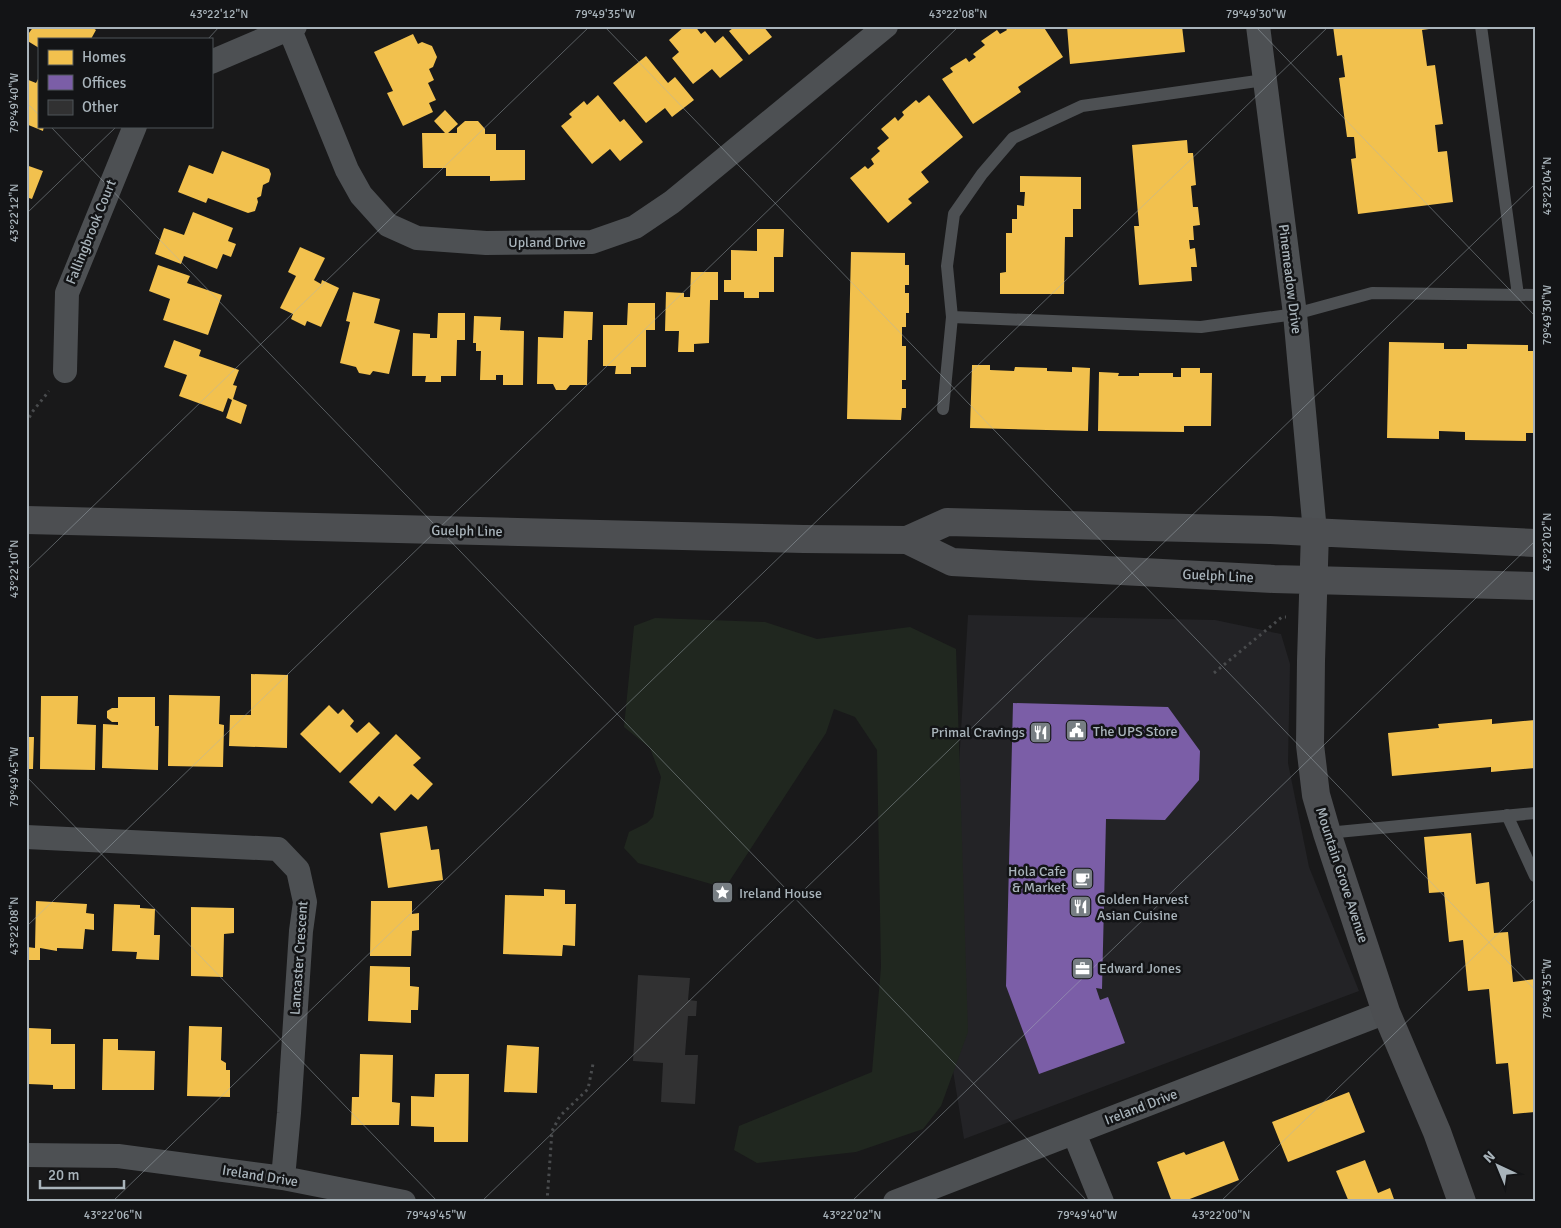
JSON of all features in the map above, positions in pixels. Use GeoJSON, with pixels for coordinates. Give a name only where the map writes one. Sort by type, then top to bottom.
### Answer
{"type":"FeatureCollection","features":[{"type":"Feature","properties":{"kind":"main road","name":"Guelph Line"},"geometry":{"type":"LineString","coordinates":[[26,520],[907,540],[947,522],[1315,532],[1535,542]]}},
{"type":"Feature","properties":{"kind":"main road","name":"Mountain Grove Avenue"},"geometry":{"type":"LineString","coordinates":[[1315,532],[1310,744],[1316,794],[1386,1012],[1437,1132],[1462,1202]]}},
{"type":"Feature","properties":{"kind":"main road","name":"Guelph Line"},"geometry":{"type":"LineString","coordinates":[[907,540],[952,562],[1314,580],[1535,586]]}},
{"type":"Feature","properties":{"kind":"street","name":"Upland Drive"},"geometry":{"type":"LineString","coordinates":[[292,28],[347,170],[361,195],[388,225],[416,238],[486,243],[592,242],[635,227],[672,202],[886,26]]}},
{"type":"Feature","properties":{"kind":"street","name":"Pinemeadow Drive"},"geometry":{"type":"LineString","coordinates":[[1258,26],[1295,314],[1313,492],[1315,532]]}},
{"type":"Feature","properties":{"kind":"street"},"geometry":{"type":"LineString","coordinates":[[212,62],[292,28]]}},
{"type":"Feature","properties":{"kind":"street","name":"Fallingbrook Court"},"geometry":{"type":"LineString","coordinates":[[65,371],[66,293],[134,128]]}},
{"type":"Feature","properties":{"kind":"street","name":"Lancaster Crescent"},"geometry":{"type":"LineString","coordinates":[[26,837],[278,849],[298,870],[305,902],[301,931],[289,1113],[282,1178]]}},
{"type":"Feature","properties":{"kind":"street","name":"Ireland Drive"},"geometry":{"type":"LineString","coordinates":[[895,1202],[1386,1012]]}},
{"type":"Feature","properties":{"kind":"street"},"geometry":{"type":"LineString","coordinates":[[1074,1134],[1102,1202]]}},
{"type":"Feature","properties":{"kind":"street","name":"Ireland Drive"},"geometry":{"type":"LineString","coordinates":[[26,1155],[118,1156],[282,1178],[404,1202]]}},
{"type":"Feature","properties":{"kind":"lane"},"geometry":{"type":"LineString","coordinates":[[1481,26],[1518,295]]}},
{"type":"Feature","properties":{"kind":"lane"},"geometry":{"type":"LineString","coordinates":[[943,409],[952,317],[947,266],[954,214],[982,174],[1013,138],[1082,106],[1264,80]]}},
{"type":"Feature","properties":{"kind":"lane"},"geometry":{"type":"LineString","coordinates":[[952,317],[1201,327],[1295,314],[1372,293],[1535,295]]}},
{"type":"Feature","properties":{"kind":"lane"},"geometry":{"type":"LineString","coordinates":[[1327,833],[1507,814],[1535,813]]}},
{"type":"Feature","properties":{"kind":"lane"},"geometry":{"type":"LineString","coordinates":[[1507,814],[1535,876]]}},
{"type":"Feature","properties":{"kind":"path"},"geometry":{"type":"LineString","coordinates":[[26,423],[33,411],[65,371]]}},
{"type":"Feature","properties":{"kind":"path"},"geometry":{"type":"LineString","coordinates":[[1214,673],[1282,617],[1312,616]]}},
{"type":"Feature","properties":{"kind":"path"},"geometry":{"type":"LineString","coordinates":[[547,1202],[552,1131],[560,1116],[588,1089],[592,1064]]}},
{"type":"Feature","properties":{"kind":"shaded area"},"geometry":{"type":"Polygon","coordinates":[[[968,615],[1215,620],[1281,634],[1290,664],[1288,763],[1309,867],[1359,991],[964,1139],[938,977],[958,781],[968,615]]]}},
{"type":"Feature","properties":{"kind":"shaded area"},"geometry":{"type":"Polygon","coordinates":[[[655,618],[765,622],[817,639],[910,627],[956,649],[968,1032],[941,1106],[923,1129],[856,1152],[757,1163],[734,1150],[739,1126],[872,1072],[881,967],[877,750],[855,717],[834,709],[826,733],[725,888],[638,863],[624,848],[629,832],[647,823],[653,817],[661,777],[650,748],[624,727],[634,626],[655,618]]]}},
{"type":"Feature","properties":{"kind":"building: Homes"},"geometry":{"type":"Polygon","coordinates":[[[34,26],[40,28],[41,26],[90,26],[96,30],[92,38],[38,38],[38,47],[26,40],[34,26]]]}},
{"type":"Feature","properties":{"kind":"building: Homes"},"geometry":{"type":"Polygon","coordinates":[[[685,26],[695,26],[701,34],[705,31],[715,43],[723,36],[743,60],[720,78],[712,69],[693,84],[672,58],[679,52],[669,40],[685,26]]]}},
{"type":"Feature","properties":{"kind":"building: Homes"},"geometry":{"type":"Polygon","coordinates":[[[736,26],[763,26],[772,37],[749,55],[729,31],[736,26]]]}},
{"type":"Feature","properties":{"kind":"building: Homes"},"geometry":{"type":"Polygon","coordinates":[[[1004,26],[1043,26],[1063,57],[1018,87],[1021,92],[973,124],[942,79],[953,72],[950,68],[966,58],[969,62],[976,57],[973,54],[985,45],[981,41],[997,30],[1000,34],[1007,30],[1004,26]]]}},
{"type":"Feature","properties":{"kind":"building: Homes"},"geometry":{"type":"Polygon","coordinates":[[[1067,26],[1182,26],[1185,52],[1070,64],[1067,26]]]}},
{"type":"Feature","properties":{"kind":"building: Homes"},"geometry":{"type":"Polygon","coordinates":[[[1333,26],[1429,26],[1429,29],[1422,30],[1427,66],[1435,65],[1443,124],[1435,125],[1438,152],[1447,151],[1453,202],[1358,214],[1351,159],[1356,158],[1354,137],[1347,137],[1339,78],[1345,77],[1342,55],[1337,56],[1333,26]]]}},
{"type":"Feature","properties":{"kind":"building: Homes"},"geometry":{"type":"Polygon","coordinates":[[[413,34],[418,44],[422,42],[432,46],[437,57],[433,67],[429,69],[434,80],[428,83],[436,100],[429,103],[433,112],[403,126],[387,93],[393,91],[374,52],[413,34]]]}},
{"type":"Feature","properties":{"kind":"building: Homes"},"geometry":{"type":"Polygon","coordinates":[[[646,56],[668,83],[675,77],[694,100],[672,117],[665,108],[646,123],[613,83],[646,56]]]}},
{"type":"Feature","properties":{"kind":"building: Homes"},"geometry":{"type":"Polygon","coordinates":[[[26,79],[36,83],[38,79],[38,128],[44,128],[43,131],[26,124],[26,79]]]}},
{"type":"Feature","properties":{"kind":"building: Homes"},"geometry":{"type":"Polygon","coordinates":[[[598,95],[620,122],[624,119],[643,142],[620,161],[610,149],[592,164],[561,126],[572,117],[569,114],[584,101],[587,105],[598,95]]]}},
{"type":"Feature","properties":{"kind":"building: Homes"},"geometry":{"type":"Polygon","coordinates":[[[929,95],[963,137],[921,172],[929,182],[908,199],[912,203],[888,223],[850,178],[865,166],[868,169],[874,164],[871,159],[880,151],[877,148],[889,138],[881,129],[895,117],[898,121],[904,115],[902,112],[916,100],[919,103],[929,95]]]}},
{"type":"Feature","properties":{"kind":"building: Homes"},"geometry":{"type":"Polygon","coordinates":[[[445,110],[458,124],[448,133],[457,133],[457,128],[465,121],[478,121],[485,129],[485,134],[496,134],[496,150],[525,150],[525,180],[490,181],[490,176],[446,176],[446,168],[423,168],[422,133],[445,133],[434,121],[445,110]]]}},
{"type":"Feature","properties":{"kind":"building: Homes"},"geometry":{"type":"Polygon","coordinates":[[[1187,140],[1188,153],[1193,153],[1196,185],[1191,186],[1193,207],[1198,207],[1200,225],[1193,226],[1194,240],[1189,240],[1190,249],[1195,248],[1197,267],[1191,267],[1192,281],[1139,285],[1134,226],[1139,226],[1132,145],[1187,140]]]}},
{"type":"Feature","properties":{"kind":"building: Homes"},"geometry":{"type":"Polygon","coordinates":[[[222,151],[269,169],[271,174],[269,182],[263,185],[261,196],[257,198],[258,202],[255,211],[248,213],[208,198],[206,203],[178,192],[189,165],[213,174],[222,151]]]}},
{"type":"Feature","properties":{"kind":"building: Homes"},"geometry":{"type":"Polygon","coordinates":[[[26,165],[43,171],[32,199],[26,197],[26,165]]]}},
{"type":"Feature","properties":{"kind":"building: Homes"},"geometry":{"type":"Polygon","coordinates":[[[1020,176],[1081,177],[1081,209],[1073,209],[1073,237],[1065,237],[1064,294],[1000,294],[1000,273],[1006,272],[1006,233],[1012,233],[1012,219],[1017,219],[1017,205],[1024,206],[1025,192],[1020,192],[1020,176]]]}},
{"type":"Feature","properties":{"kind":"building: Homes"},"geometry":{"type":"Polygon","coordinates":[[[193,212],[233,228],[228,241],[236,244],[231,257],[223,254],[217,269],[184,256],[181,264],[155,254],[164,228],[184,235],[193,212]]]}},
{"type":"Feature","properties":{"kind":"building: Homes"},"geometry":{"type":"Polygon","coordinates":[[[757,229],[784,229],[783,257],[774,257],[774,292],[759,292],[759,298],[744,298],[744,292],[724,292],[724,280],[731,280],[731,250],[757,251],[757,229]]]}},
{"type":"Feature","properties":{"kind":"building: Homes"},"geometry":{"type":"Polygon","coordinates":[[[300,247],[325,258],[314,280],[321,284],[322,280],[339,288],[321,327],[307,321],[305,326],[291,319],[293,314],[280,308],[296,276],[288,272],[300,247]]]}},
{"type":"Feature","properties":{"kind":"building: Homes"},"geometry":{"type":"Polygon","coordinates":[[[851,252],[905,253],[905,265],[909,265],[909,285],[905,285],[905,293],[909,293],[909,313],[906,313],[906,327],[902,327],[902,346],[906,346],[906,380],[902,380],[902,389],[906,389],[906,408],[902,408],[901,420],[847,419],[851,252]]]}},
{"type":"Feature","properties":{"kind":"building: Homes"},"geometry":{"type":"Polygon","coordinates":[[[158,265],[190,276],[187,283],[222,295],[208,335],[163,320],[170,299],[149,291],[158,265]]]}},
{"type":"Feature","properties":{"kind":"building: Homes"},"geometry":{"type":"Polygon","coordinates":[[[691,272],[718,272],[718,300],[710,300],[709,343],[694,344],[694,352],[678,352],[679,331],[665,331],[666,292],[684,293],[684,297],[690,297],[691,272]]]}},
{"type":"Feature","properties":{"kind":"building: Homes"},"geometry":{"type":"Polygon","coordinates":[[[353,292],[380,299],[374,323],[400,330],[389,374],[373,371],[370,375],[359,373],[356,367],[340,363],[350,322],[346,321],[353,292]]]}},
{"type":"Feature","properties":{"kind":"building: Homes"},"geometry":{"type":"Polygon","coordinates":[[[628,303],[655,303],[655,330],[646,330],[646,367],[631,367],[631,374],[615,374],[616,366],[603,366],[603,325],[627,325],[628,303]]]}},
{"type":"Feature","properties":{"kind":"building: Homes"},"geometry":{"type":"Polygon","coordinates":[[[564,311],[593,312],[592,340],[588,340],[587,385],[570,385],[566,390],[556,390],[553,384],[537,384],[538,337],[563,338],[564,311]]]}},
{"type":"Feature","properties":{"kind":"building: Homes"},"geometry":{"type":"Polygon","coordinates":[[[438,313],[465,313],[465,340],[457,340],[456,376],[441,376],[441,382],[425,382],[426,376],[412,376],[413,333],[430,334],[430,338],[437,338],[438,313]]]}},
{"type":"Feature","properties":{"kind":"building: Homes"},"geometry":{"type":"Polygon","coordinates":[[[474,316],[501,317],[500,330],[524,331],[523,385],[503,385],[503,375],[496,375],[496,380],[480,380],[481,351],[476,351],[476,343],[473,343],[474,316]]]}},
{"type":"Feature","properties":{"kind":"building: Homes"},"geometry":{"type":"Polygon","coordinates":[[[174,340],[201,350],[199,356],[239,370],[233,385],[237,386],[233,399],[247,405],[241,424],[226,418],[232,400],[228,398],[223,412],[179,396],[187,375],[164,367],[174,340]]]}},
{"type":"Feature","properties":{"kind":"building: Homes"},"geometry":{"type":"Polygon","coordinates":[[[1389,342],[1444,343],[1444,349],[1467,349],[1467,344],[1528,345],[1528,351],[1535,351],[1535,433],[1526,433],[1526,441],[1465,440],[1465,432],[1439,431],[1439,439],[1387,438],[1389,342]]]}},
{"type":"Feature","properties":{"kind":"building: Homes"},"geometry":{"type":"Polygon","coordinates":[[[972,365],[990,365],[990,370],[1014,371],[1015,367],[1047,368],[1047,371],[1072,372],[1072,367],[1090,368],[1088,431],[970,428],[972,365]]]}},
{"type":"Feature","properties":{"kind":"building: Homes"},"geometry":{"type":"Polygon","coordinates":[[[1181,368],[1200,368],[1200,373],[1212,373],[1211,426],[1184,426],[1184,432],[1098,431],[1099,372],[1119,373],[1118,376],[1139,376],[1139,373],[1173,373],[1173,377],[1181,377],[1181,368]]]}},
{"type":"Feature","properties":{"kind":"building: Homes"},"geometry":{"type":"Polygon","coordinates":[[[251,674],[288,675],[287,748],[229,746],[230,715],[251,715],[251,674]]]}},
{"type":"Feature","properties":{"kind":"building: Homes"},"geometry":{"type":"Polygon","coordinates":[[[169,695],[220,696],[219,724],[224,725],[223,767],[168,766],[169,695]]]}},
{"type":"Feature","properties":{"kind":"building: Homes"},"geometry":{"type":"Polygon","coordinates":[[[41,696],[78,696],[77,724],[96,725],[95,770],[40,769],[41,696]]]}},
{"type":"Feature","properties":{"kind":"building: Homes"},"geometry":{"type":"Polygon","coordinates":[[[118,697],[155,697],[155,726],[159,726],[158,770],[102,768],[103,724],[118,725],[118,722],[112,722],[107,718],[107,711],[112,708],[118,708],[118,697]]]}},
{"type":"Feature","properties":{"kind":"building: Homes"},"geometry":{"type":"Polygon","coordinates":[[[329,705],[338,714],[343,709],[354,721],[350,726],[357,733],[369,722],[380,733],[340,773],[300,734],[329,705]]]}},
{"type":"Feature","properties":{"kind":"building: Homes"},"geometry":{"type":"Polygon","coordinates":[[[1492,719],[1492,724],[1535,720],[1535,768],[1491,772],[1491,767],[1392,776],[1388,733],[1439,728],[1438,724],[1492,719]]]}},
{"type":"Feature","properties":{"kind":"building: Homes"},"geometry":{"type":"Polygon","coordinates":[[[396,734],[421,758],[413,765],[433,784],[418,800],[411,794],[395,811],[379,796],[372,804],[349,782],[396,734]]]}},
{"type":"Feature","properties":{"kind":"building: Homes"},"geometry":{"type":"Polygon","coordinates":[[[26,737],[34,737],[33,769],[26,769],[26,737]]]}},
{"type":"Feature","properties":{"kind":"building: Homes"},"geometry":{"type":"Polygon","coordinates":[[[427,826],[431,850],[439,849],[443,880],[388,888],[380,833],[427,826]]]}},
{"type":"Feature","properties":{"kind":"building: Homes"},"geometry":{"type":"Polygon","coordinates":[[[1471,833],[1476,884],[1489,882],[1494,933],[1508,932],[1513,982],[1535,979],[1535,1112],[1513,1114],[1508,1063],[1496,1064],[1489,989],[1468,991],[1463,940],[1449,942],[1444,892],[1429,893],[1424,837],[1471,833]]]}},
{"type":"Feature","properties":{"kind":"building: Homes"},"geometry":{"type":"Polygon","coordinates":[[[544,889],[565,890],[565,904],[576,904],[575,946],[563,945],[562,956],[503,954],[505,895],[544,896],[544,889]]]}},
{"type":"Feature","properties":{"kind":"building: Homes"},"geometry":{"type":"Polygon","coordinates":[[[36,901],[87,904],[86,913],[94,914],[94,930],[85,929],[83,949],[57,948],[57,951],[40,948],[40,960],[27,960],[27,947],[35,948],[36,901]]]}},
{"type":"Feature","properties":{"kind":"building: Homes"},"geometry":{"type":"Polygon","coordinates":[[[371,901],[412,901],[412,914],[419,913],[419,930],[412,931],[411,956],[370,956],[371,901]]]}},
{"type":"Feature","properties":{"kind":"building: Homes"},"geometry":{"type":"Polygon","coordinates":[[[114,904],[140,905],[140,908],[155,909],[154,935],[160,935],[159,960],[136,959],[137,952],[112,951],[114,904]]]}},
{"type":"Feature","properties":{"kind":"building: Homes"},"geometry":{"type":"Polygon","coordinates":[[[191,907],[234,908],[234,933],[224,934],[223,977],[191,976],[191,907]]]}},
{"type":"Feature","properties":{"kind":"building: Homes"},"geometry":{"type":"Polygon","coordinates":[[[370,966],[410,967],[410,986],[419,987],[418,1010],[411,1010],[411,1023],[368,1021],[370,966]]]}},
{"type":"Feature","properties":{"kind":"building: Homes"},"geometry":{"type":"Polygon","coordinates":[[[189,1026],[222,1027],[221,1060],[226,1063],[226,1070],[230,1070],[230,1097],[187,1096],[189,1026]]]}},
{"type":"Feature","properties":{"kind":"building: Homes"},"geometry":{"type":"Polygon","coordinates":[[[29,1028],[51,1029],[51,1044],[75,1044],[75,1089],[53,1089],[53,1085],[28,1084],[29,1028]]]}},
{"type":"Feature","properties":{"kind":"building: Homes"},"geometry":{"type":"Polygon","coordinates":[[[103,1039],[118,1039],[118,1050],[155,1051],[154,1090],[102,1090],[103,1039]]]}},
{"type":"Feature","properties":{"kind":"building: Homes"},"geometry":{"type":"Polygon","coordinates":[[[507,1045],[539,1047],[537,1093],[504,1092],[507,1045]]]}},
{"type":"Feature","properties":{"kind":"building: Homes"},"geometry":{"type":"Polygon","coordinates":[[[360,1054],[393,1055],[392,1102],[400,1103],[399,1125],[351,1125],[352,1097],[359,1097],[360,1054]]]}},
{"type":"Feature","properties":{"kind":"building: Homes"},"geometry":{"type":"Polygon","coordinates":[[[435,1074],[469,1074],[468,1142],[434,1142],[434,1127],[411,1126],[411,1096],[434,1097],[435,1074]]]}},
{"type":"Feature","properties":{"kind":"building: Homes"},"geometry":{"type":"Polygon","coordinates":[[[1349,1092],[1365,1132],[1288,1162],[1272,1122],[1349,1092]]]}},
{"type":"Feature","properties":{"kind":"building: Homes"},"geometry":{"type":"Polygon","coordinates":[[[1224,1141],[1239,1180],[1182,1202],[1172,1202],[1157,1162],[1184,1152],[1186,1155],[1224,1141]]]}},
{"type":"Feature","properties":{"kind":"building: Homes"},"geometry":{"type":"Polygon","coordinates":[[[1365,1160],[1378,1193],[1390,1188],[1395,1202],[1349,1202],[1336,1171],[1365,1160]]]}},
{"type":"Feature","properties":{"kind":"building: Offices"},"geometry":{"type":"Polygon","coordinates":[[[1013,703],[1168,707],[1200,751],[1199,780],[1165,820],[1106,819],[1102,989],[1096,988],[1100,1000],[1108,997],[1125,1043],[1039,1074],[1006,986],[1013,703]]]}},
{"type":"Feature","properties":{"kind":"building: Other"},"geometry":{"type":"Polygon","coordinates":[[[638,975],[690,978],[688,1000],[697,1001],[696,1016],[688,1016],[685,1055],[698,1055],[695,1104],[661,1102],[663,1063],[633,1061],[638,975]]]}},
{"type":"Feature","properties":{"kind":"place","name":"The UPS Store"},"geometry":{"type":"Point","coordinates":[1077,731]}},
{"type":"Feature","properties":{"kind":"place","name":"Primal Cravings"},"geometry":{"type":"Point","coordinates":[1041,732]}},
{"type":"Feature","properties":{"kind":"place","name":"Hola Cafe & Market"},"geometry":{"type":"Point","coordinates":[1082,879]}},
{"type":"Feature","properties":{"kind":"place","name":"Ireland House"},"geometry":{"type":"Point","coordinates":[723,893]}},
{"type":"Feature","properties":{"kind":"place","name":"Golden Harvest Asian Cuisine"},"geometry":{"type":"Point","coordinates":[1081,907]}},
{"type":"Feature","properties":{"kind":"place","name":"Edward Jones"},"geometry":{"type":"Point","coordinates":[1083,968]}}]}
